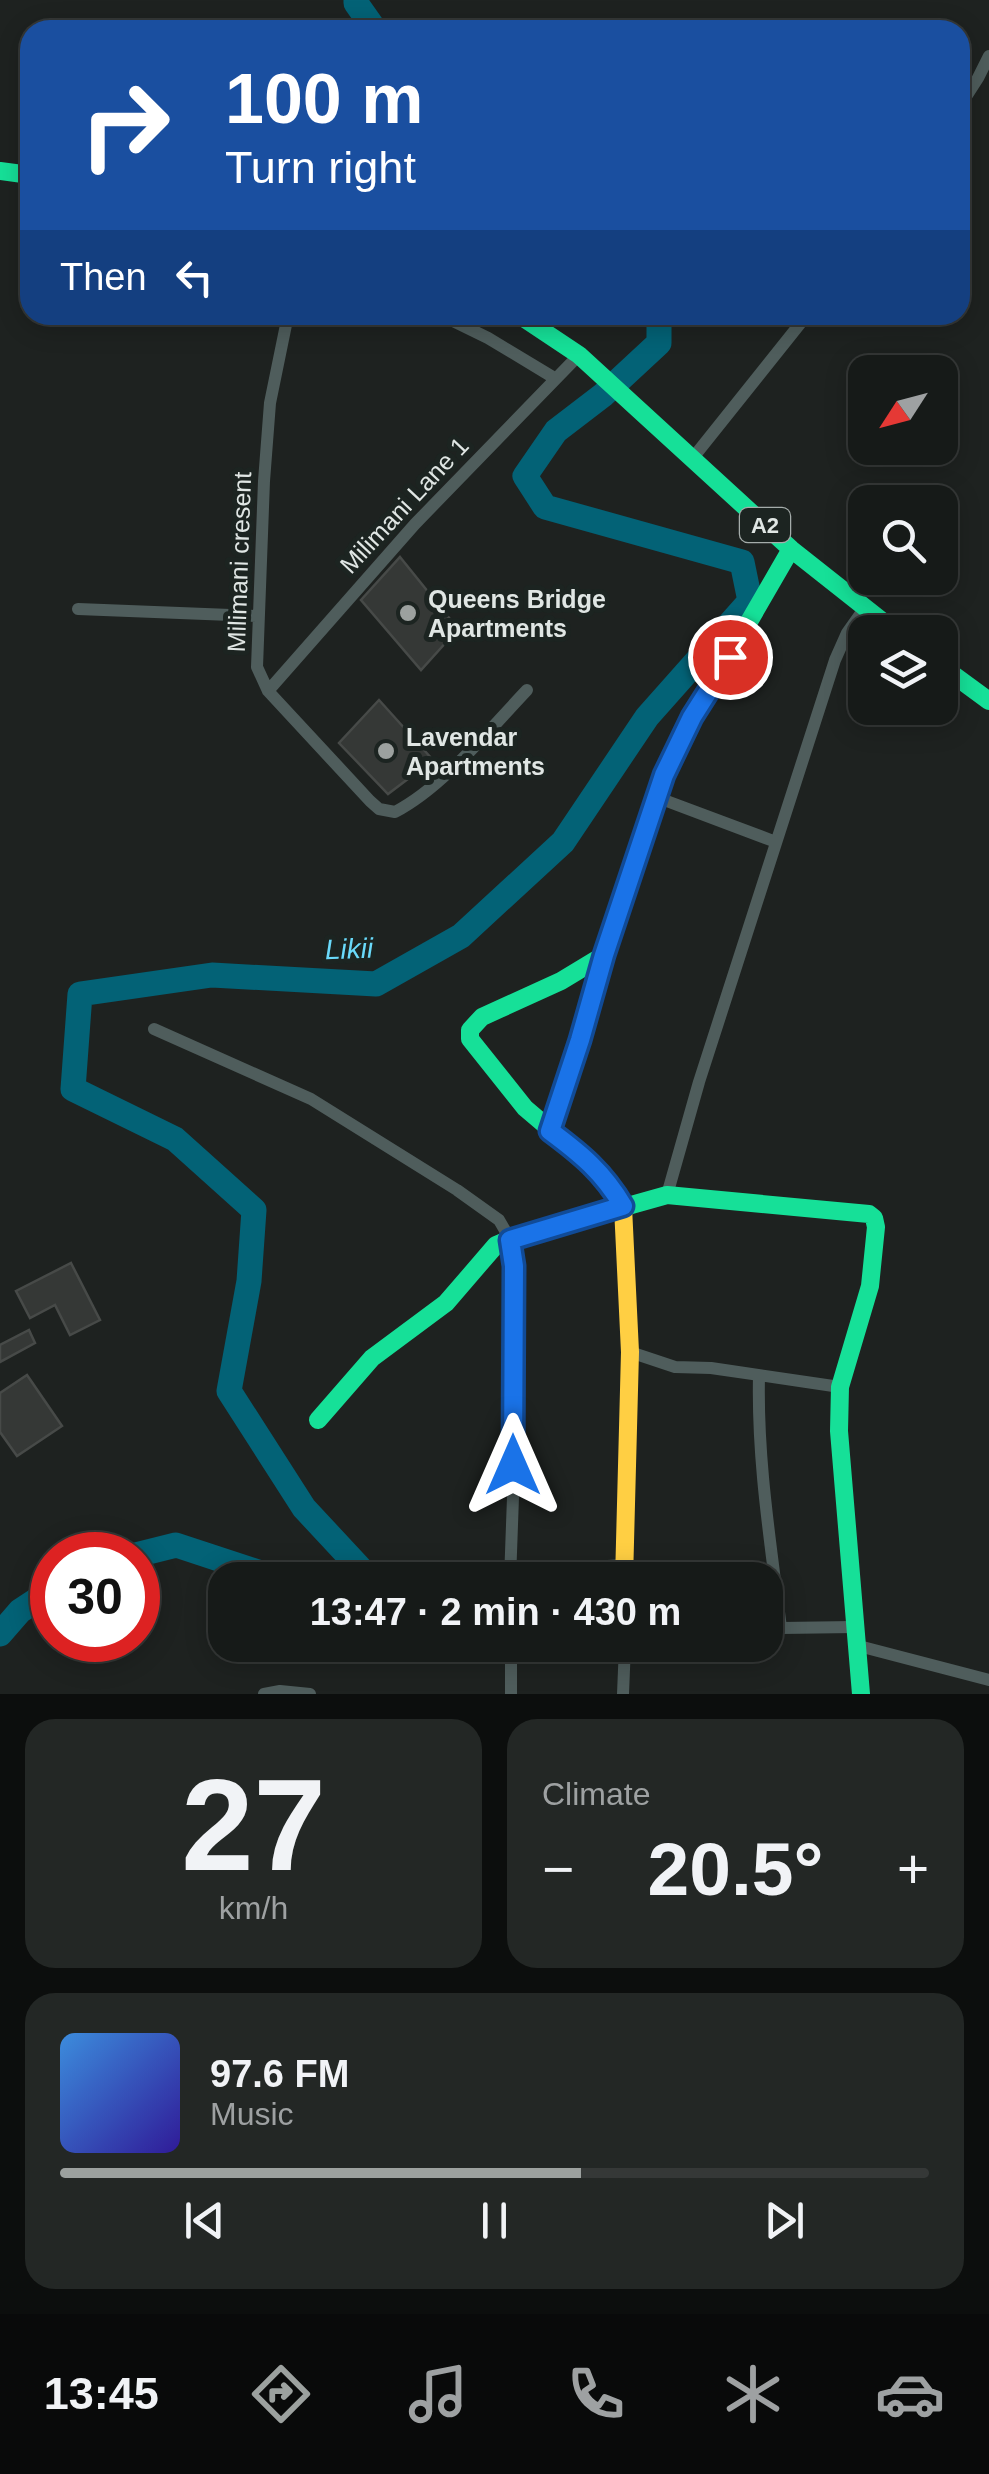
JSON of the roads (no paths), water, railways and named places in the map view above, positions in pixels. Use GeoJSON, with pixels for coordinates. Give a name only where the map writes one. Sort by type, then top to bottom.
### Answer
{"type":"FeatureCollection","features":[{"type":"Feature","properties":{"kind":"main road","name":"A2"},"geometry":{"type":"LineString","coordinates":[[534,325],[579,355],[792,548],[872,615]]}},
{"type":"Feature","properties":{"kind":"main road"},"geometry":{"type":"LineString","coordinates":[[624,1562],[630,1352],[623,1206],[589,1160],[525,1108],[470,1039],[470,1030],[482,1018],[561,982],[604,955],[674,753],[792,548]]}},
{"type":"Feature","properties":{"kind":"main road"},"geometry":{"type":"LineString","coordinates":[[958,679],[989,702]]}},
{"type":"Feature","properties":{"kind":"main road"},"geometry":{"type":"LineString","coordinates":[[318,1420],[372,1358],[446,1303],[496,1245],[667,1195],[869,1214],[874,1218],[875,1252],[870,1286],[840,1386],[839,1431],[861,1694]]}},
{"type":"Feature","properties":{"kind":"street"},"geometry":{"type":"LineString","coordinates":[[970,90],[989,56]]}},
{"type":"Feature","properties":{"kind":"street","name":"Milimani cresent"},"geometry":{"type":"LineString","coordinates":[[268,691],[257,667],[264,480],[270,404],[286,325]]}},
{"type":"Feature","properties":{"kind":"street"},"geometry":{"type":"LineString","coordinates":[[461,325],[556,379]]}},
{"type":"Feature","properties":{"kind":"street"},"geometry":{"type":"LineString","coordinates":[[692,459],[799,325]]}},
{"type":"Feature","properties":{"kind":"street","name":"Milimani Lane 1"},"geometry":{"type":"LineString","coordinates":[[268,691],[415,524],[579,355]]}},
{"type":"Feature","properties":{"kind":"street"},"geometry":{"type":"LineString","coordinates":[[78,609],[258,616]]}},
{"type":"Feature","properties":{"kind":"street"},"geometry":{"type":"LineString","coordinates":[[667,1195],[699,1082],[840,646],[864,609]]}},
{"type":"Feature","properties":{"kind":"street"},"geometry":{"type":"LineString","coordinates":[[268,691],[379,809],[395,812],[444,775],[527,690]]}},
{"type":"Feature","properties":{"kind":"street"},"geometry":{"type":"LineString","coordinates":[[656,797],[776,842]]}},
{"type":"Feature","properties":{"kind":"street"},"geometry":{"type":"LineString","coordinates":[[550,1131],[604,955]]}},
{"type":"Feature","properties":{"kind":"street"},"geometry":{"type":"LineString","coordinates":[[154,1029],[311,1099],[499,1220],[510,1240],[514,1266],[511,1562]]}},
{"type":"Feature","properties":{"kind":"street"},"geometry":{"type":"LineString","coordinates":[[630,1352],[675,1368],[710,1368],[840,1386]]}},
{"type":"Feature","properties":{"kind":"street"},"geometry":{"type":"LineString","coordinates":[[759,1376],[761,1462],[773,1562]]}},
{"type":"Feature","properties":{"kind":"street"},"geometry":{"type":"LineString","coordinates":[[783,1628],[854,1636],[989,1680]]}},
{"type":"Feature","properties":{"kind":"street"},"geometry":{"type":"LineString","coordinates":[[511,1662],[511,1694]]}},
{"type":"Feature","properties":{"kind":"street"},"geometry":{"type":"LineString","coordinates":[[623,1694],[624,1662]]}},
{"type":"Feature","properties":{"kind":"street"},"geometry":{"type":"LineString","coordinates":[[264,1694],[310,1694]]}},
{"type":"Feature","properties":{"kind":"waterway","name":"Likii"},"geometry":{"type":"LineString","coordinates":[[356,0],[368,20]]}},
{"type":"Feature","properties":{"kind":"waterway","name":"Likii"},"geometry":{"type":"LineString","coordinates":[[354,1562],[304,1508],[229,1391],[249,1281],[254,1210],[175,1139],[73,1089],[80,994],[212,975],[376,984],[461,936],[563,842],[647,717],[750,601],[742,562],[545,507],[525,476],[556,431],[603,395],[659,343],[659,325]]}},
{"type":"Feature","properties":{"kind":"waterway","name":"Likii"},"geometry":{"type":"LineString","coordinates":[[160,1549],[176,1545],[227,1562]]}},
{"type":"Feature","properties":{"kind":"waterway","name":"Likii"},"geometry":{"type":"LineString","coordinates":[[0,1634],[30,1604]]}},
{"type":"Feature","properties":{"kind":"place","name":"Queens Bridge Apartments"},"geometry":{"type":"Point","coordinates":[408,613]}},
{"type":"Feature","properties":{"kind":"place","name":"Lavendar Apartments"},"geometry":{"type":"Point","coordinates":[386,751]}}]}
